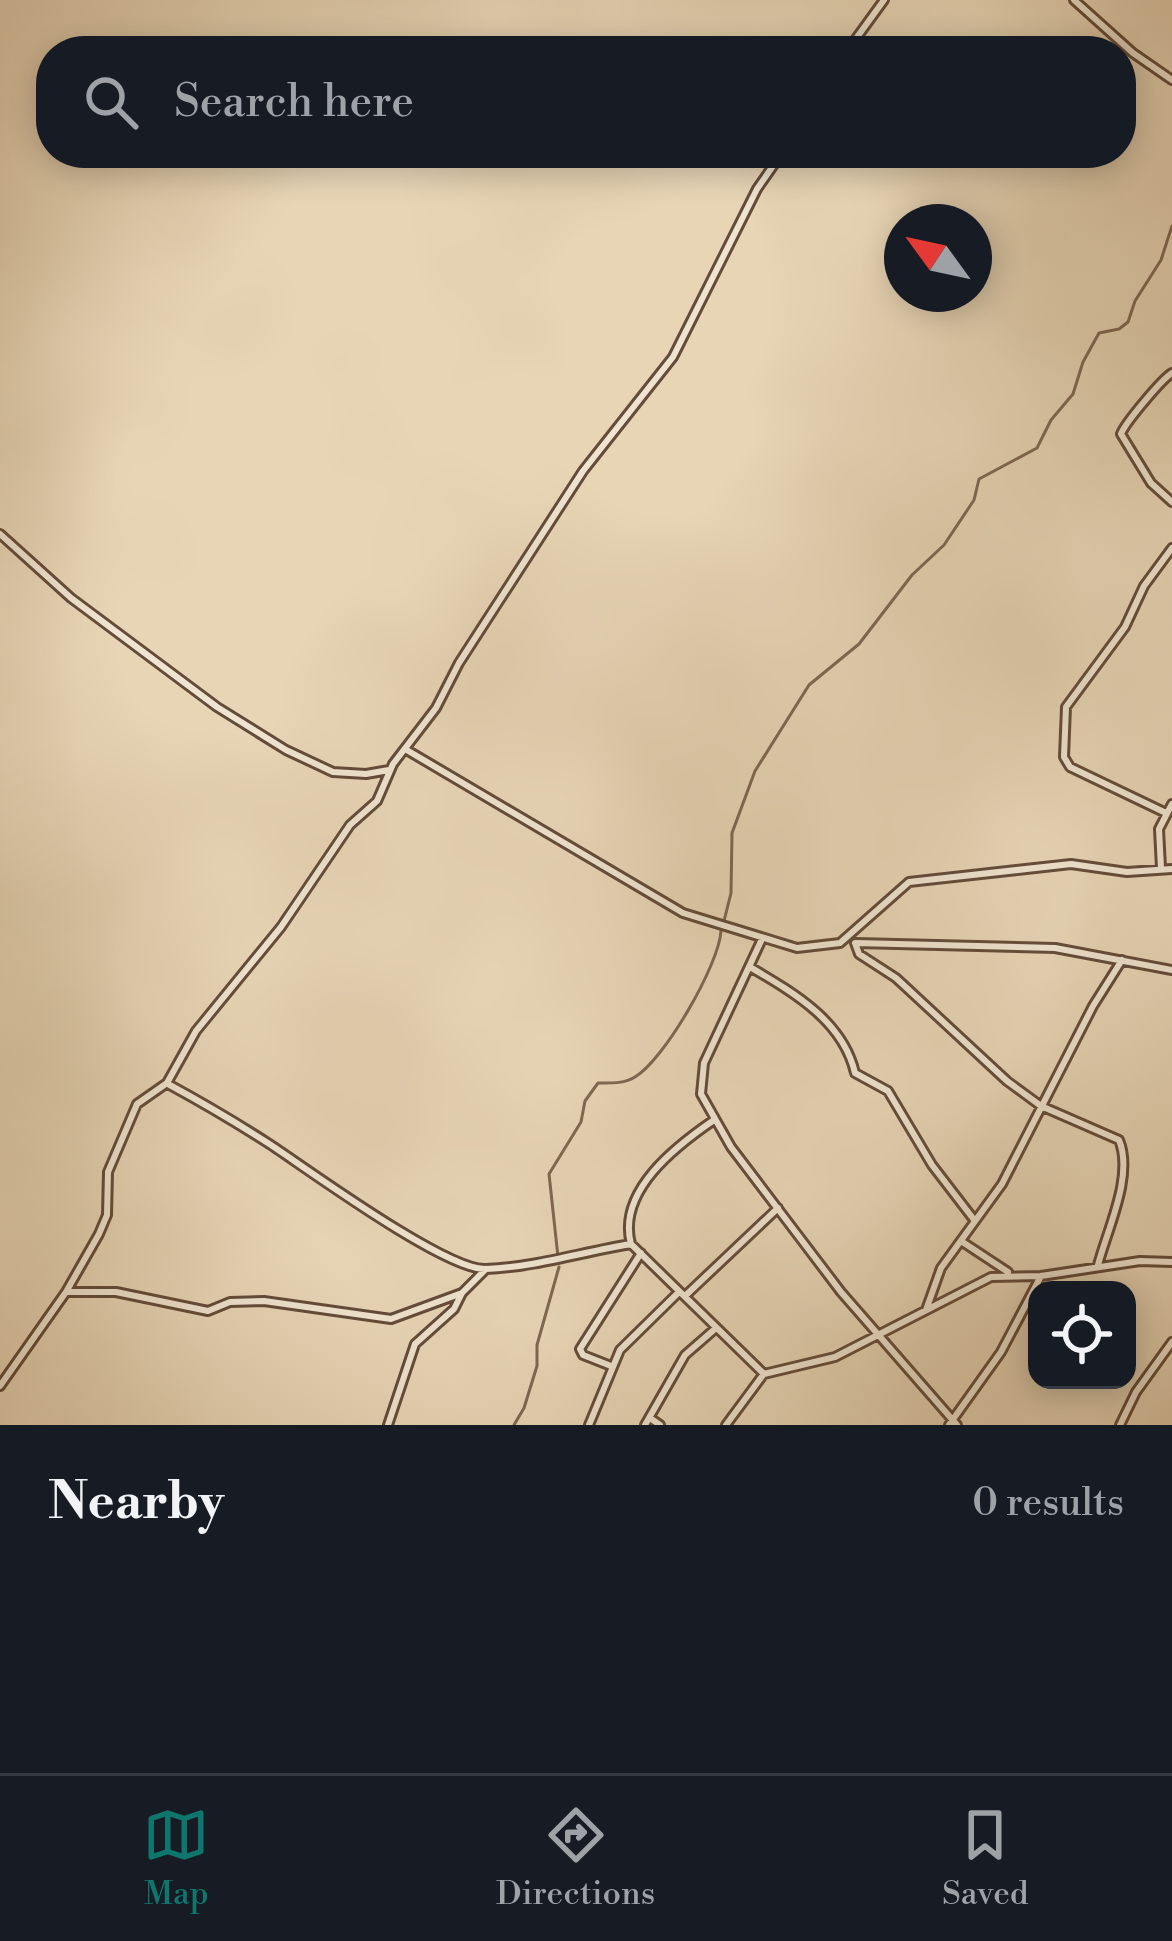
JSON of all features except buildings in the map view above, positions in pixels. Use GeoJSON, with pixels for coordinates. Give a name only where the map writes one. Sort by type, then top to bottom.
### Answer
{"type":"FeatureCollection","features":[{"type":"Feature","properties":{"kind":"street"},"geometry":{"type":"LineString","coordinates":[[858,36],[884,0]]}},
{"type":"Feature","properties":{"kind":"street"},"geometry":{"type":"LineString","coordinates":[[1074,0],[1114,36]]}},
{"type":"Feature","properties":{"kind":"street"},"geometry":{"type":"LineString","coordinates":[[1136,55],[1172,80]]}},
{"type":"Feature","properties":{"kind":"street"},"geometry":{"type":"LineString","coordinates":[[0,1386],[66,1292],[103,1225],[108,1172],[132,1112],[144,1097],[167,1084],[196,1031],[281,927],[350,825],[377,801],[389,770],[436,708],[459,663],[583,471],[673,357],[770,168]]}},
{"type":"Feature","properties":{"kind":"street"},"geometry":{"type":"LineString","coordinates":[[1172,373],[1121,434],[1150,483],[1172,502]]}},
{"type":"Feature","properties":{"kind":"street"},"geometry":{"type":"LineString","coordinates":[[0,534],[71,598],[218,707],[286,750],[333,772],[389,770]]}},
{"type":"Feature","properties":{"kind":"street"},"geometry":{"type":"LineString","coordinates":[[1166,813],[1070,767],[1064,757],[1063,715],[1125,628],[1144,586],[1172,548]]}},
{"type":"Feature","properties":{"kind":"street"},"geometry":{"type":"LineString","coordinates":[[405,749],[652,897],[694,917],[762,938],[797,948],[840,943],[1034,946],[1172,970]]}},
{"type":"Feature","properties":{"kind":"street"},"geometry":{"type":"LineString","coordinates":[[1161,868],[1159,829],[1172,804]]}},
{"type":"Feature","properties":{"kind":"street"},"geometry":{"type":"LineString","coordinates":[[840,943],[909,882],[1061,864],[1127,872],[1172,869]]}},
{"type":"Feature","properties":{"kind":"street"},"geometry":{"type":"LineString","coordinates":[[762,938],[700,1074],[701,1094],[714,1120],[778,1208],[953,1423],[1001,1352],[1041,1276]]}},
{"type":"Feature","properties":{"kind":"street"},"geometry":{"type":"LineString","coordinates":[[855,943],[861,956],[896,978],[1006,1081],[1041,1106],[1109,1134],[1121,1144],[1121,1182],[1098,1266]]}},
{"type":"Feature","properties":{"kind":"street"},"geometry":{"type":"LineString","coordinates":[[926,1310],[934,1282],[1002,1184],[1122,960]]}},
{"type":"Feature","properties":{"kind":"street"},"geometry":{"type":"LineString","coordinates":[[748,967],[833,1026],[852,1058],[855,1073],[888,1091],[932,1165],[975,1221]]}},
{"type":"Feature","properties":{"kind":"street"},"geometry":{"type":"LineString","coordinates":[[167,1084],[420,1244],[485,1269]]}},
{"type":"Feature","properties":{"kind":"street"},"geometry":{"type":"LineString","coordinates":[[714,1120],[678,1147],[644,1184],[629,1218],[631,1244],[764,1374]]}},
{"type":"Feature","properties":{"kind":"street"},"geometry":{"type":"LineString","coordinates":[[589,1425],[624,1343],[778,1208]]}},
{"type":"Feature","properties":{"kind":"street"},"geometry":{"type":"LineString","coordinates":[[961,1240],[1012,1275]]}},
{"type":"Feature","properties":{"kind":"street"},"geometry":{"type":"LineString","coordinates":[[388,1425],[415,1344],[454,1309],[485,1269],[550,1263],[589,1250],[631,1244]]}},
{"type":"Feature","properties":{"kind":"street"},"geometry":{"type":"LineString","coordinates":[[611,1366],[580,1349],[640,1253]]}},
{"type":"Feature","properties":{"kind":"street"},"geometry":{"type":"LineString","coordinates":[[726,1425],[764,1374],[817,1364],[991,1277],[1172,1262]]}},
{"type":"Feature","properties":{"kind":"street"},"geometry":{"type":"LineString","coordinates":[[66,1292],[116,1292],[208,1311],[230,1302],[264,1301],[391,1319],[462,1293]]}},
{"type":"Feature","properties":{"kind":"street"},"geometry":{"type":"LineString","coordinates":[[660,1425],[648,1421],[685,1355],[716,1328]]}},
{"type":"Feature","properties":{"kind":"street"},"geometry":{"type":"LineString","coordinates":[[1120,1425],[1136,1392],[1172,1342]]}},
{"type":"Feature","properties":{"kind":"waterway"},"geometry":{"type":"LineString","coordinates":[[724,921],[731,893],[732,833],[755,771],[809,685],[859,644],[912,575],[944,545],[974,500],[979,479],[1037,448],[1051,420],[1073,394],[1099,333],[1128,322],[1135,301],[1161,260],[1172,226]]}},
{"type":"Feature","properties":{"kind":"waterway"},"geometry":{"type":"LineString","coordinates":[[558,1257],[549,1174],[581,1122],[585,1101],[598,1083],[631,1079],[660,1052],[701,988],[721,931]]}},
{"type":"Feature","properties":{"kind":"waterway"},"geometry":{"type":"LineString","coordinates":[[514,1425],[537,1366],[537,1345],[559,1267]]}}]}
